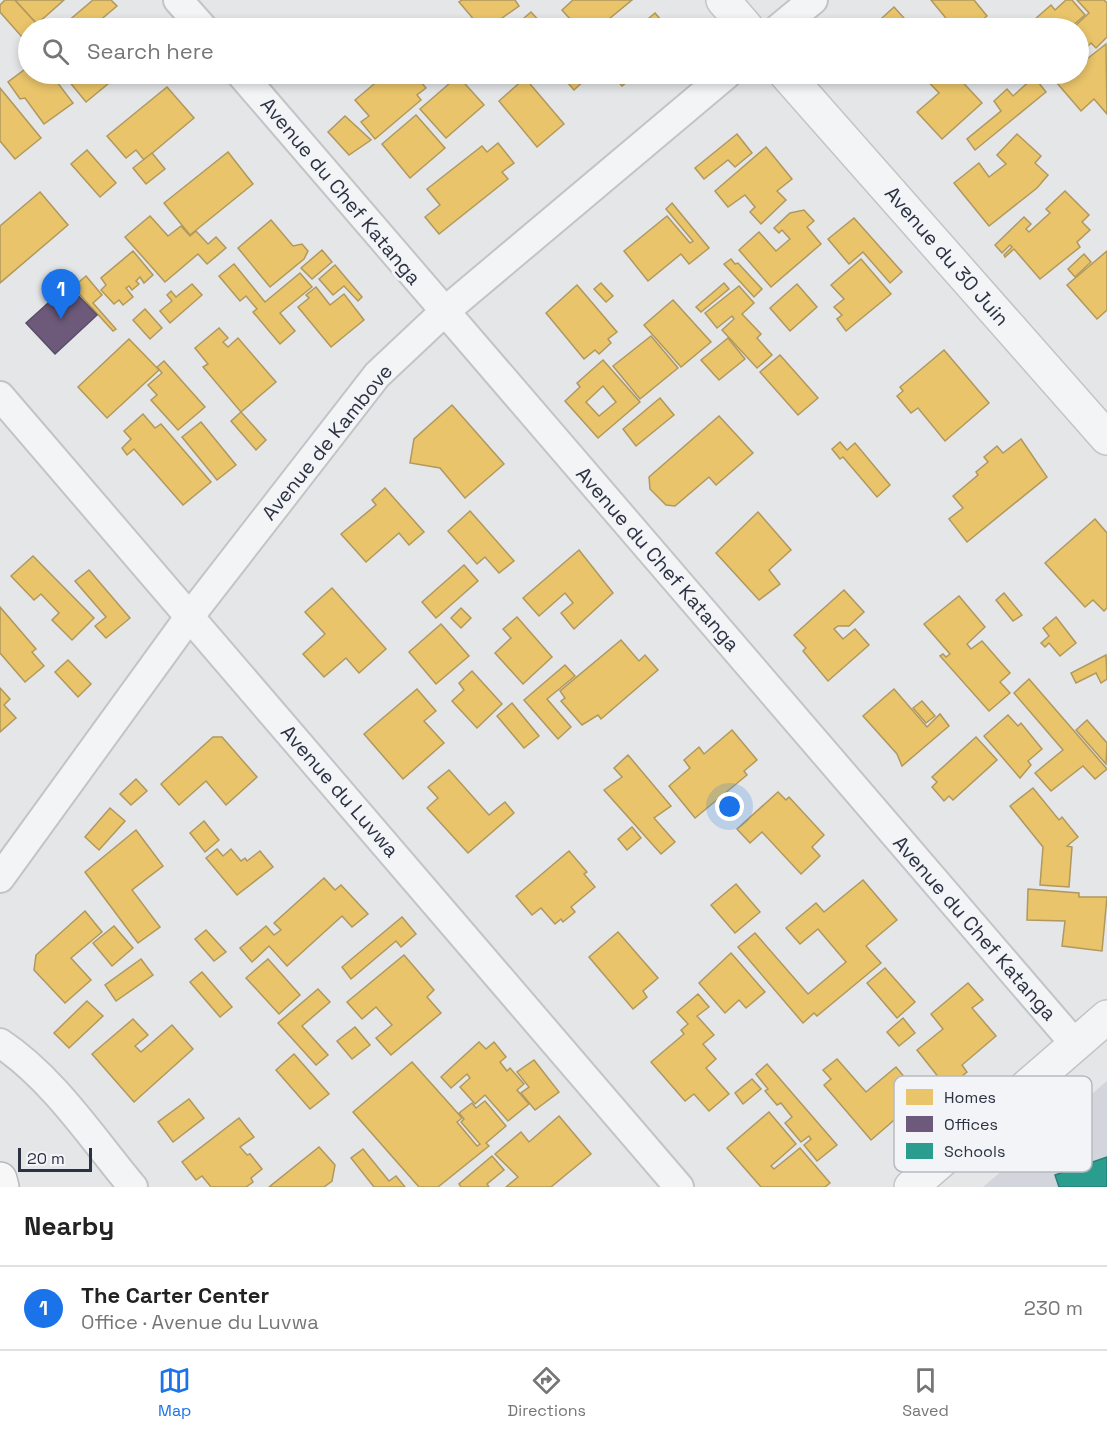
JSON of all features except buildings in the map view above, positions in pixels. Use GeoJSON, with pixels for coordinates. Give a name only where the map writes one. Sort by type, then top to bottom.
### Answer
{"type":"FeatureCollection","features":[{"type":"Feature","properties":{"kind":"highway"},"geometry":{"type":"LineString","coordinates":[[0,1179],[2,1187]]}},
{"type":"Feature","properties":{"kind":"street"},"geometry":{"type":"LineString","coordinates":[[178,0],[193,18]]}},
{"type":"Feature","properties":{"kind":"street"},"geometry":{"type":"LineString","coordinates":[[723,0],[738,18]]}},
{"type":"Feature","properties":{"kind":"street"},"geometry":{"type":"LineString","coordinates":[[792,18],[813,0]]}},
{"type":"Feature","properties":{"kind":"street","name":"Avenue du Chef Katanga"},"geometry":{"type":"LineString","coordinates":[[250,84],[1075,1044]]}},
{"type":"Feature","properties":{"kind":"street","name":"Avenue de Kambove"},"geometry":{"type":"LineString","coordinates":[[0,878],[190,616],[376,375],[444,312],[714,84]]}},
{"type":"Feature","properties":{"kind":"street","name":"Avenue du 30 Juin"},"geometry":{"type":"LineString","coordinates":[[795,84],[1107,438]]}},
{"type":"Feature","properties":{"kind":"street","name":"Avenue du Luvwa"},"geometry":{"type":"LineString","coordinates":[[0,396],[679,1187]]}},
{"type":"Feature","properties":{"kind":"street"},"geometry":{"type":"LineString","coordinates":[[1038,1076],[1107,1017]]}},
{"type":"Feature","properties":{"kind":"street"},"geometry":{"type":"LineString","coordinates":[[0,1043],[17,1054],[49,1087],[133,1187]]}},
{"type":"Feature","properties":{"kind":"street"},"geometry":{"type":"LineString","coordinates":[[911,1187],[928,1172]]}},
{"type":"Feature","properties":{"kind":"shaded area"},"geometry":{"type":"Polygon","coordinates":[[[1107,1081],[1107,1187],[983,1187],[1001,1172],[1092,1172],[1092,1094],[1107,1081]]]}},
{"type":"Feature","properties":{"kind":"place","name":"The Carter Center"},"geometry":{"type":"Point","coordinates":[61,319]}}]}
